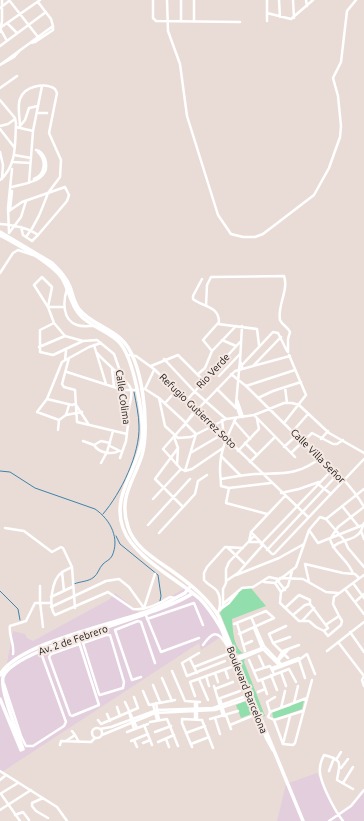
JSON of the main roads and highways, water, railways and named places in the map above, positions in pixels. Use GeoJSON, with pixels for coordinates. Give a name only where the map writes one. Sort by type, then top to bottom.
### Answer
{"type":"FeatureCollection","features":[{"type":"Feature","properties":{"kind":"main road"},"geometry":{"type":"LineString","coordinates":[[0,232],[8,234],[18,244],[58,272],[79,314],[94,326],[114,338],[131,355]]}},
{"type":"Feature","properties":{"kind":"main road"},"geometry":{"type":"LineString","coordinates":[[0,235],[18,244],[58,270],[66,279],[80,310],[89,319],[116,335],[128,347],[141,389],[143,441],[142,455],[125,498],[124,510],[128,527],[138,544],[196,590],[218,614],[223,628]]}},
{"type":"Feature","properties":{"kind":"main road"},"geometry":{"type":"LineString","coordinates":[[143,441],[120,499],[119,513],[122,528],[136,549],[193,594],[209,609],[223,628]]}},
{"type":"Feature","properties":{"kind":"main road","name":"Av. 2 de Febrero"},"geometry":{"type":"LineString","coordinates":[[0,675],[11,662],[40,649],[79,635],[146,616],[177,599],[188,590],[191,585]]}},
{"type":"Feature","properties":{"kind":"main road","name":"Av. 2 de Febrero"},"geometry":{"type":"LineString","coordinates":[[177,599],[193,594],[196,590]]}},
{"type":"Feature","properties":{"kind":"main road","name":"Boulevard Barcelona"},"geometry":{"type":"LineString","coordinates":[[223,628],[303,821]]}},
{"type":"Feature","properties":{"kind":"main road","name":"Av. 2 de Febrero"},"geometry":{"type":"LineString","coordinates":[[0,699],[1,705],[22,750],[2,689],[3,677],[12,665],[40,649]]}},
{"type":"Feature","properties":{"kind":"main road","name":"Boulevard Barcelona"},"geometry":{"type":"LineString","coordinates":[[251,696],[261,721]]}},
{"type":"Feature","properties":{"kind":"waterway"},"geometry":{"type":"LineString","coordinates":[[103,514],[123,484],[133,461],[138,437],[139,422],[134,392]]}},
{"type":"Feature","properties":{"kind":"waterway"},"geometry":{"type":"LineString","coordinates":[[0,471],[10,472],[35,488],[95,509],[101,513],[110,524],[115,543],[112,556],[104,563],[94,577],[74,584]]}},
{"type":"Feature","properties":{"kind":"waterway"},"geometry":{"type":"LineString","coordinates":[[116,536],[120,544],[158,575],[161,596],[160,601]]}},
{"type":"Feature","properties":{"kind":"waterway"},"geometry":{"type":"LineString","coordinates":[[0,591],[18,609],[20,620]]}}]}
